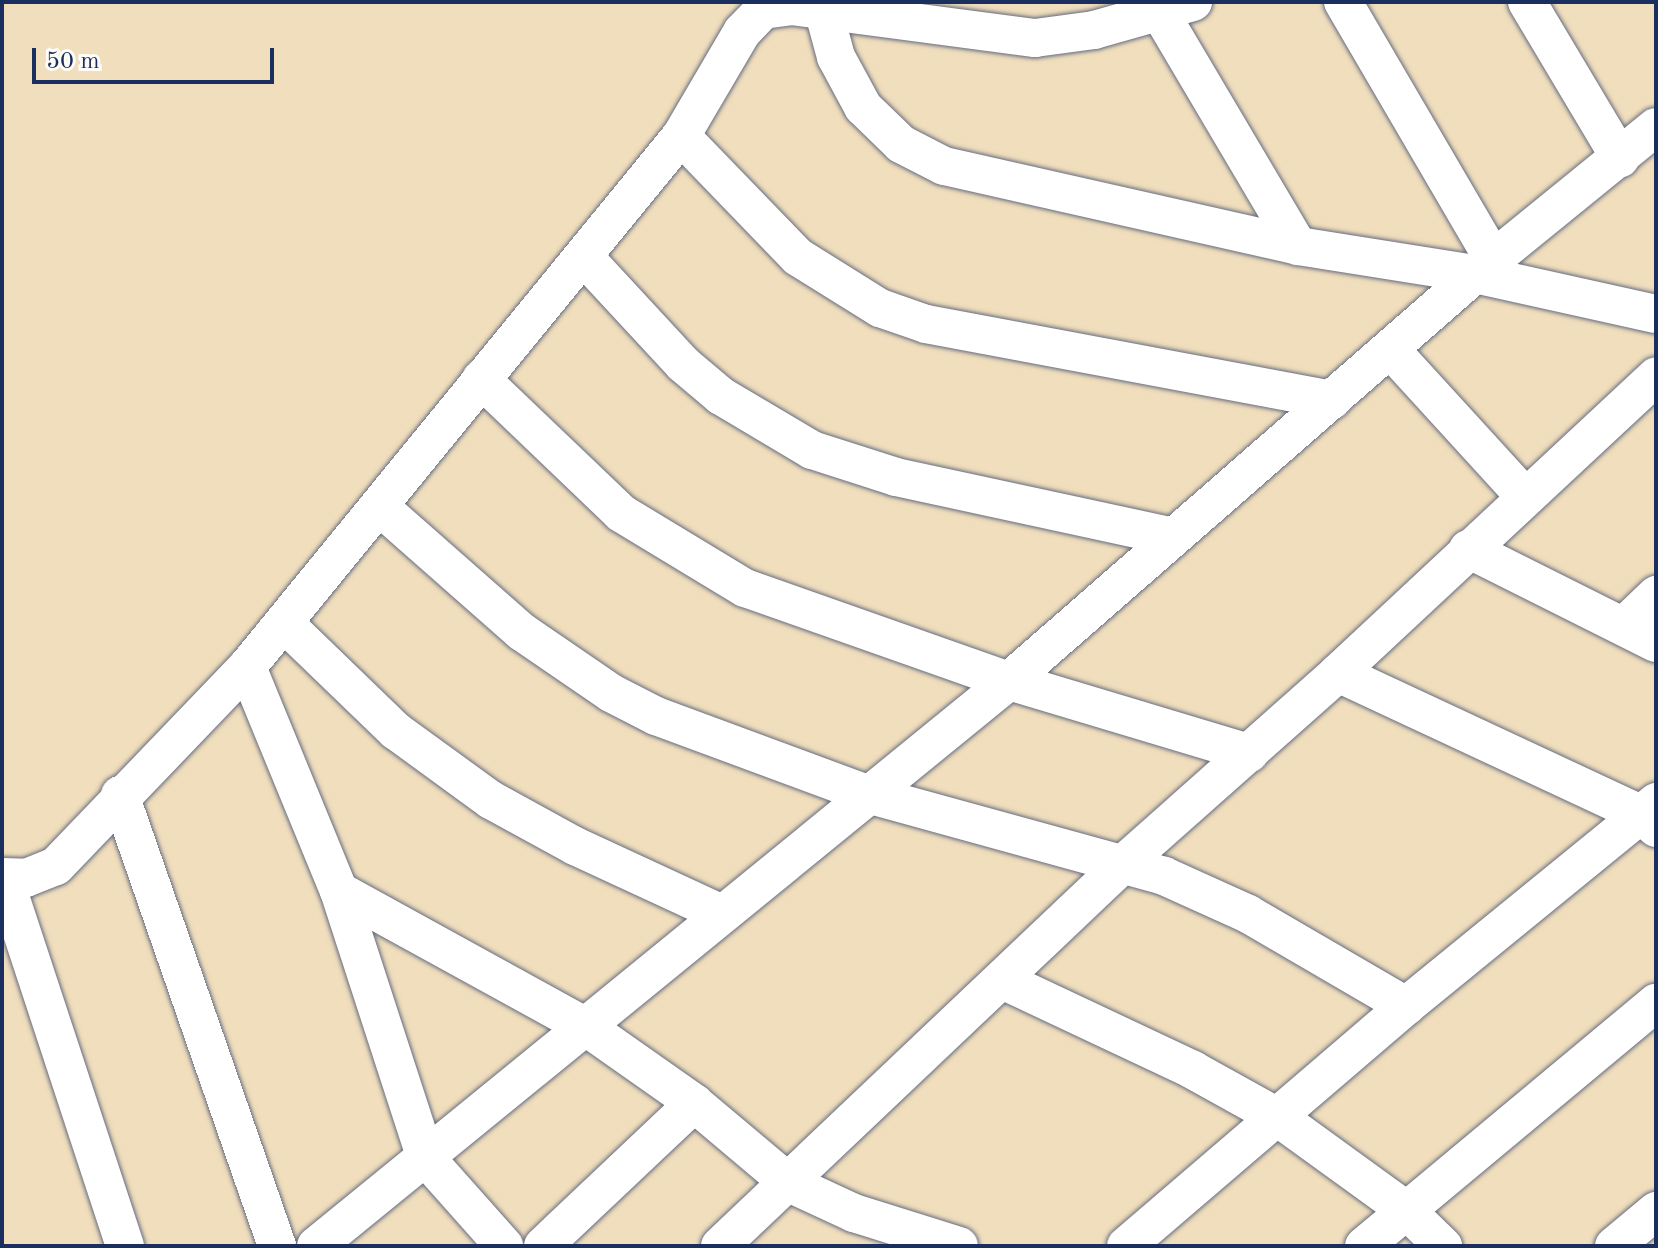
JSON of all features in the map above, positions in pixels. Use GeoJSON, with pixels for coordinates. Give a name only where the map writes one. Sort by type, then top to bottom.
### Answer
{"type":"FeatureCollection","features":[{"type":"Feature","properties":{"kind":"street"},"geometry":{"type":"LineString","coordinates":[[1343,2],[1485,267]]}},
{"type":"Feature","properties":{"kind":"street"},"geometry":{"type":"LineString","coordinates":[[1527,2],[1620,158]]}},
{"type":"Feature","properties":{"kind":"street"},"geometry":{"type":"LineString","coordinates":[[125,1246],[3,877],[26,878],[56,866],[120,795],[247,667],[681,136],[756,16],[780,5],[1035,38],[1094,30],[1176,6],[1298,246]]}},
{"type":"Feature","properties":{"kind":"street"},"geometry":{"type":"LineString","coordinates":[[823,9],[836,57],[855,95],[883,130],[944,166],[1298,246],[1485,267],[1656,314]]}},
{"type":"Feature","properties":{"kind":"street"},"geometry":{"type":"LineString","coordinates":[[316,1246],[1009,681],[1170,536],[1485,267],[1656,127]]}},
{"type":"Feature","properties":{"kind":"street"},"geometry":{"type":"LineString","coordinates":[[681,136],[798,257],[880,308],[938,327],[1332,400]]}},
{"type":"Feature","properties":{"kind":"street"},"geometry":{"type":"LineString","coordinates":[[584,257],[683,364],[721,396],[812,450],[896,477],[1170,536]]}},
{"type":"Feature","properties":{"kind":"street"},"geometry":{"type":"LineString","coordinates":[[1391,350],[1525,497]]}},
{"type":"Feature","properties":{"kind":"street"},"geometry":{"type":"LineString","coordinates":[[720,1246],[1123,864],[1338,673],[1656,376]]}},
{"type":"Feature","properties":{"kind":"street"},"geometry":{"type":"LineString","coordinates":[[481,379],[592,489],[705,566],[792,607],[1009,681],[1249,753]]}},
{"type":"Feature","properties":{"kind":"street"},"geometry":{"type":"LineString","coordinates":[[380,507],[522,632],[611,693],[699,735],[867,794],[1164,876],[1248,914],[1406,1006]]}},
{"type":"Feature","properties":{"kind":"street"},"geometry":{"type":"LineString","coordinates":[[1468,549],[1641,633],[1656,595]]}},
{"type":"Feature","properties":{"kind":"street"},"geometry":{"type":"LineString","coordinates":[[284,623],[396,731],[491,800],[575,846],[722,914]]}},
{"type":"Feature","properties":{"kind":"street"},"geometry":{"type":"LineString","coordinates":[[247,667],[339,891],[426,1158],[504,1246]]}},
{"type":"Feature","properties":{"kind":"street"},"geometry":{"type":"LineString","coordinates":[[1126,1246],[1406,1006],[1651,815],[1338,673]]}},
{"type":"Feature","properties":{"kind":"street"},"geometry":{"type":"LineString","coordinates":[[120,795],[277,1246]]}},
{"type":"Feature","properties":{"kind":"street"},"geometry":{"type":"LineString","coordinates":[[339,891],[586,1027],[694,1103],[789,1183],[854,1213],[959,1246]]}},
{"type":"Feature","properties":{"kind":"street"},"geometry":{"type":"LineString","coordinates":[[1002,980],[1193,1070],[1276,1116],[1406,1210],[1443,1246]]}},
{"type":"Feature","properties":{"kind":"street"},"geometry":{"type":"LineString","coordinates":[[1364,1246],[1656,1003]]}},
{"type":"Feature","properties":{"kind":"street"},"geometry":{"type":"LineString","coordinates":[[543,1246],[694,1103]]}},
{"type":"Feature","properties":{"kind":"street"},"geometry":{"type":"LineString","coordinates":[[1614,1246],[1656,1211]]}}]}
